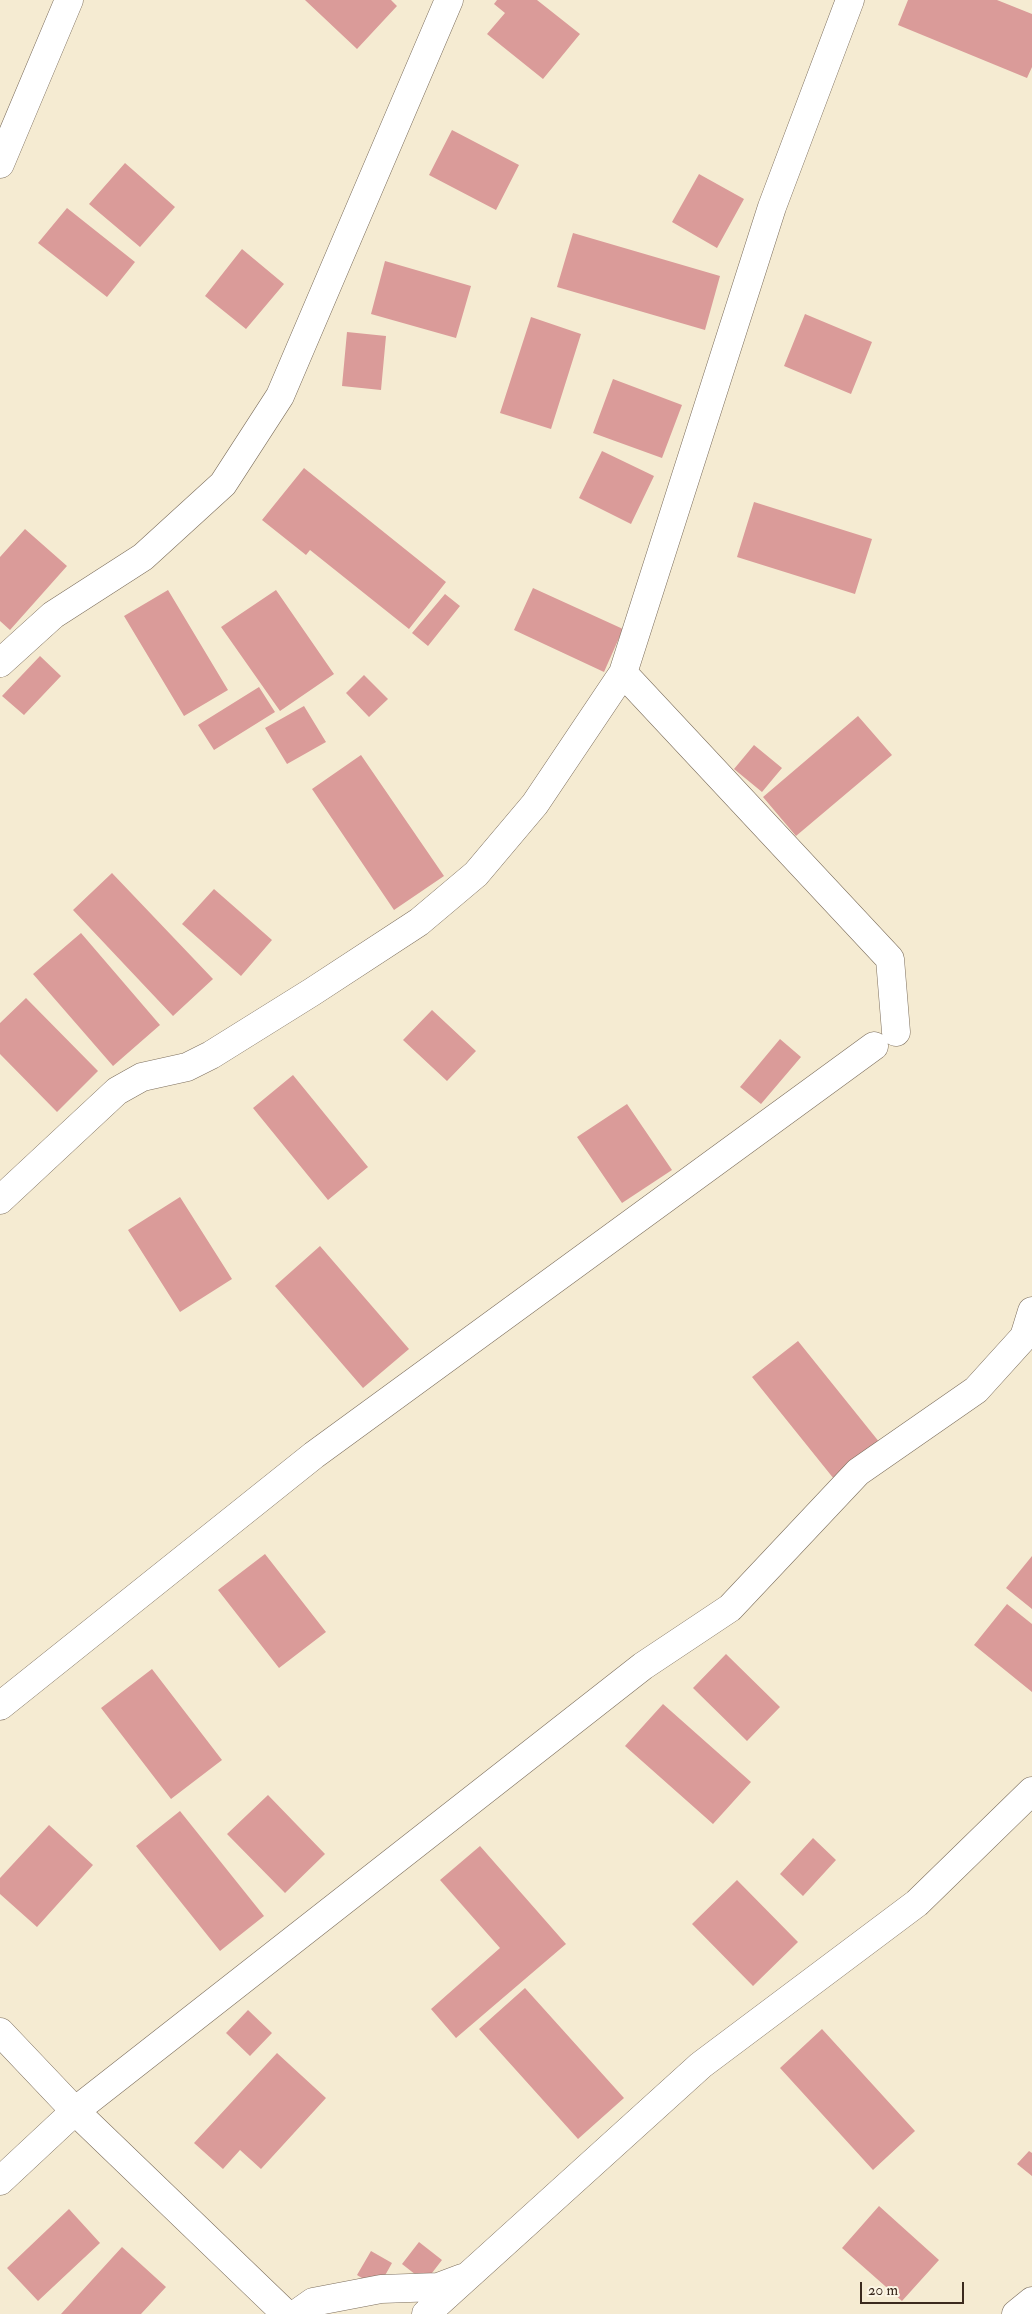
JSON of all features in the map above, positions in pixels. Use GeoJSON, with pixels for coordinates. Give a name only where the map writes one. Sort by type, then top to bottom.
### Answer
{"type":"FeatureCollection","features":[{"type":"Feature","properties":{"kind":"street"},"geometry":{"type":"LineString","coordinates":[[0,164],[69,0]]}},
{"type":"Feature","properties":{"kind":"street"},"geometry":{"type":"LineString","coordinates":[[0,663],[53,616],[143,557],[224,484],[280,396],[450,0]]}},
{"type":"Feature","properties":{"kind":"street"},"geometry":{"type":"LineString","coordinates":[[0,1200],[117,1091],[142,1077],[187,1066],[211,1055],[312,992],[426,916],[476,874],[535,804],[623,673],[772,207],[850,0]]}},
{"type":"Feature","properties":{"kind":"street"},"geometry":{"type":"LineString","coordinates":[[0,1706],[314,1455],[885,1039],[890,959],[623,673]]}},
{"type":"Feature","properties":{"kind":"street"},"geometry":{"type":"LineString","coordinates":[[0,2181],[75,2111],[643,1666],[730,1608],[858,1472],[976,1390],[1024,1337],[1032,1311]]}},
{"type":"Feature","properties":{"kind":"street"},"geometry":{"type":"LineString","coordinates":[[426,2314],[702,2065],[917,1903],[1032,1791]]}},
{"type":"Feature","properties":{"kind":"street"},"geometry":{"type":"LineString","coordinates":[[0,2032],[75,2111],[286,2314]]}},
{"type":"Feature","properties":{"kind":"street"},"geometry":{"type":"LineString","coordinates":[[296,2314],[313,2302],[381,2289],[438,2287],[472,2274]]}},
{"type":"Feature","properties":{"kind":"street"},"geometry":{"type":"LineString","coordinates":[[1016,2314],[1032,2301]]}},
{"type":"Feature","properties":{"kind":"building"},"geometry":{"type":"Polygon","coordinates":[[[305,0],[391,0],[397,6],[357,49],[305,0]]]}},
{"type":"Feature","properties":{"kind":"building"},"geometry":{"type":"Polygon","coordinates":[[[497,0],[537,0],[580,34],[543,79],[487,34],[505,13],[494,4],[497,0]]]}},
{"type":"Feature","properties":{"kind":"building"},"geometry":{"type":"Polygon","coordinates":[[[908,0],[997,0],[1032,14],[1032,67],[1027,78],[898,25],[908,0]]]}},
{"type":"Feature","properties":{"kind":"building"},"geometry":{"type":"Polygon","coordinates":[[[452,130],[519,165],[496,210],[429,175],[452,130]]]}},
{"type":"Feature","properties":{"kind":"building"},"geometry":{"type":"Polygon","coordinates":[[[125,163],[175,207],[140,247],[89,204],[125,163]]]}},
{"type":"Feature","properties":{"kind":"building"},"geometry":{"type":"Polygon","coordinates":[[[699,174],[744,199],[717,248],[672,222],[699,174]]]}},
{"type":"Feature","properties":{"kind":"building"},"geometry":{"type":"Polygon","coordinates":[[[67,208],[135,262],[107,297],[38,243],[67,208]]]}},
{"type":"Feature","properties":{"kind":"building"},"geometry":{"type":"Polygon","coordinates":[[[573,233],[720,276],[705,330],[557,287],[573,233]]]}},
{"type":"Feature","properties":{"kind":"building"},"geometry":{"type":"Polygon","coordinates":[[[242,249],[284,284],[246,329],[205,296],[242,249]]]}},
{"type":"Feature","properties":{"kind":"building"},"geometry":{"type":"Polygon","coordinates":[[[385,261],[471,286],[456,338],[371,314],[385,261]]]}},
{"type":"Feature","properties":{"kind":"building"},"geometry":{"type":"Polygon","coordinates":[[[805,314],[872,342],[851,394],[784,366],[805,314]]]}},
{"type":"Feature","properties":{"kind":"building"},"geometry":{"type":"Polygon","coordinates":[[[531,317],[581,334],[551,429],[500,413],[531,317]]]}},
{"type":"Feature","properties":{"kind":"building"},"geometry":{"type":"Polygon","coordinates":[[[347,332],[386,336],[381,390],[342,386],[347,332]]]}},
{"type":"Feature","properties":{"kind":"building"},"geometry":{"type":"Polygon","coordinates":[[[613,379],[682,405],[662,458],[593,433],[613,379]]]}},
{"type":"Feature","properties":{"kind":"building"},"geometry":{"type":"Polygon","coordinates":[[[602,451],[654,476],[631,524],[579,498],[602,451]]]}},
{"type":"Feature","properties":{"kind":"building"},"geometry":{"type":"Polygon","coordinates":[[[304,468],[446,582],[409,629],[310,550],[306,555],[262,520],[304,468]]]}},
{"type":"Feature","properties":{"kind":"building"},"geometry":{"type":"Polygon","coordinates":[[[754,502],[872,539],[855,594],[737,557],[754,502]]]}},
{"type":"Feature","properties":{"kind":"building"},"geometry":{"type":"Polygon","coordinates":[[[25,529],[67,566],[10,630],[0,621],[0,557],[25,529]]]}},
{"type":"Feature","properties":{"kind":"building"},"geometry":{"type":"Polygon","coordinates":[[[533,588],[623,629],[604,672],[514,630],[533,588]]]}},
{"type":"Feature","properties":{"kind":"building"},"geometry":{"type":"Polygon","coordinates":[[[168,590],[228,690],[184,716],[124,616],[168,590]]]}},
{"type":"Feature","properties":{"kind":"building"},"geometry":{"type":"Polygon","coordinates":[[[276,590],[334,674],[280,711],[221,627],[276,590]]]}},
{"type":"Feature","properties":{"kind":"building"},"geometry":{"type":"Polygon","coordinates":[[[445,594],[460,606],[428,646],[412,633],[445,594]]]}},
{"type":"Feature","properties":{"kind":"building"},"geometry":{"type":"Polygon","coordinates":[[[40,656],[61,676],[24,715],[2,696],[40,656]]]}},
{"type":"Feature","properties":{"kind":"building"},"geometry":{"type":"Polygon","coordinates":[[[364,675],[388,699],[369,717],[346,693],[364,675]]]}},
{"type":"Feature","properties":{"kind":"building"},"geometry":{"type":"Polygon","coordinates":[[[259,687],[275,712],[214,750],[198,725],[259,687]]]}},
{"type":"Feature","properties":{"kind":"building"},"geometry":{"type":"Polygon","coordinates":[[[304,706],[326,742],[287,764],[265,728],[304,706]]]}},
{"type":"Feature","properties":{"kind":"building"},"geometry":{"type":"Polygon","coordinates":[[[858,716],[892,755],[796,836],[763,797],[858,716]]]}},
{"type":"Feature","properties":{"kind":"building"},"geometry":{"type":"Polygon","coordinates":[[[754,745],[782,768],[762,792],[734,769],[754,745]]]}},
{"type":"Feature","properties":{"kind":"building"},"geometry":{"type":"Polygon","coordinates":[[[361,755],[444,876],[394,910],[312,789],[361,755]]]}},
{"type":"Feature","properties":{"kind":"building"},"geometry":{"type":"Polygon","coordinates":[[[112,873],[213,979],[173,1016],[73,910],[112,873]]]}},
{"type":"Feature","properties":{"kind":"building"},"geometry":{"type":"Polygon","coordinates":[[[214,889],[272,940],[241,976],[182,924],[214,889]]]}},
{"type":"Feature","properties":{"kind":"building"},"geometry":{"type":"Polygon","coordinates":[[[81,933],[160,1025],[113,1066],[33,974],[81,933]]]}},
{"type":"Feature","properties":{"kind":"building"},"geometry":{"type":"Polygon","coordinates":[[[26,998],[98,1071],[57,1112],[0,1054],[0,1023],[26,998]]]}},
{"type":"Feature","properties":{"kind":"building"},"geometry":{"type":"Polygon","coordinates":[[[432,1010],[476,1051],[447,1081],[403,1040],[432,1010]]]}},
{"type":"Feature","properties":{"kind":"building"},"geometry":{"type":"Polygon","coordinates":[[[780,1039],[801,1057],[761,1104],[740,1087],[780,1039]]]}},
{"type":"Feature","properties":{"kind":"building"},"geometry":{"type":"Polygon","coordinates":[[[293,1075],[368,1167],[328,1200],[253,1108],[293,1075]]]}},
{"type":"Feature","properties":{"kind":"building"},"geometry":{"type":"Polygon","coordinates":[[[627,1104],[672,1170],[622,1203],[577,1137],[627,1104]]]}},
{"type":"Feature","properties":{"kind":"building"},"geometry":{"type":"Polygon","coordinates":[[[180,1197],[232,1279],[180,1312],[128,1230],[180,1197]]]}},
{"type":"Feature","properties":{"kind":"building"},"geometry":{"type":"Polygon","coordinates":[[[320,1246],[409,1349],[363,1388],[275,1286],[320,1246]]]}},
{"type":"Feature","properties":{"kind":"building"},"geometry":{"type":"Polygon","coordinates":[[[798,1341],[880,1443],[834,1479],[752,1377],[798,1341]]]}},
{"type":"Feature","properties":{"kind":"building"},"geometry":{"type":"Polygon","coordinates":[[[265,1554],[326,1632],[279,1668],[218,1590],[265,1554]]]}},
{"type":"Feature","properties":{"kind":"building"},"geometry":{"type":"Polygon","coordinates":[[[1032,1556],[1032,1609],[1006,1588],[1032,1556]]]}},
{"type":"Feature","properties":{"kind":"building"},"geometry":{"type":"Polygon","coordinates":[[[1007,1604],[1032,1624],[1032,1692],[974,1645],[1007,1604]]]}},
{"type":"Feature","properties":{"kind":"building"},"geometry":{"type":"Polygon","coordinates":[[[726,1654],[780,1707],[747,1741],[693,1688],[726,1654]]]}},
{"type":"Feature","properties":{"kind":"building"},"geometry":{"type":"Polygon","coordinates":[[[152,1669],[222,1760],[171,1799],[101,1708],[152,1669]]]}},
{"type":"Feature","properties":{"kind":"building"},"geometry":{"type":"Polygon","coordinates":[[[663,1704],[751,1782],[713,1824],[625,1746],[663,1704]]]}},
{"type":"Feature","properties":{"kind":"building"},"geometry":{"type":"Polygon","coordinates":[[[268,1795],[325,1854],[285,1893],[227,1834],[268,1795]]]}},
{"type":"Feature","properties":{"kind":"building"},"geometry":{"type":"Polygon","coordinates":[[[180,1811],[264,1916],[220,1951],[136,1846],[180,1811]]]}},
{"type":"Feature","properties":{"kind":"building"},"geometry":{"type":"Polygon","coordinates":[[[49,1825],[93,1865],[37,1927],[0,1894],[0,1878],[49,1825]]]}},
{"type":"Feature","properties":{"kind":"building"},"geometry":{"type":"Polygon","coordinates":[[[813,1838],[836,1860],[803,1896],[780,1874],[813,1838]]]}},
{"type":"Feature","properties":{"kind":"building"},"geometry":{"type":"Polygon","coordinates":[[[480,1846],[566,1944],[456,2038],[431,2009],[500,1948],[440,1880],[480,1846]]]}},
{"type":"Feature","properties":{"kind":"building"},"geometry":{"type":"Polygon","coordinates":[[[737,1880],[798,1942],[753,1986],[692,1924],[737,1880]]]}},
{"type":"Feature","properties":{"kind":"building"},"geometry":{"type":"Polygon","coordinates":[[[525,1988],[624,2098],[578,2139],[479,2029],[525,1988]]]}},
{"type":"Feature","properties":{"kind":"building"},"geometry":{"type":"Polygon","coordinates":[[[248,2010],[272,2033],[250,2056],[226,2033],[248,2010]]]}},
{"type":"Feature","properties":{"kind":"building"},"geometry":{"type":"Polygon","coordinates":[[[822,2029],[915,2131],[873,2170],[780,2068],[822,2029]]]}},
{"type":"Feature","properties":{"kind":"building"},"geometry":{"type":"Polygon","coordinates":[[[277,2053],[326,2098],[261,2169],[240,2150],[223,2169],[194,2143],[277,2053]]]}},
{"type":"Feature","properties":{"kind":"building"},"geometry":{"type":"Polygon","coordinates":[[[1029,2151],[1032,2153],[1032,2176],[1017,2164],[1029,2151]]]}},
{"type":"Feature","properties":{"kind":"building"},"geometry":{"type":"Polygon","coordinates":[[[879,2206],[939,2260],[902,2301],[842,2248],[879,2206]]]}},
{"type":"Feature","properties":{"kind":"building"},"geometry":{"type":"Polygon","coordinates":[[[69,2209],[100,2243],[38,2301],[7,2268],[69,2209]]]}},
{"type":"Feature","properties":{"kind":"building"},"geometry":{"type":"Polygon","coordinates":[[[419,2242],[442,2260],[425,2282],[402,2264],[419,2242]]]}},
{"type":"Feature","properties":{"kind":"building"},"geometry":{"type":"Polygon","coordinates":[[[122,2247],[166,2287],[141,2314],[61,2314],[122,2247]]]}},
{"type":"Feature","properties":{"kind":"building"},"geometry":{"type":"Polygon","coordinates":[[[371,2251],[392,2263],[378,2288],[357,2275],[371,2251]]]}}]}
